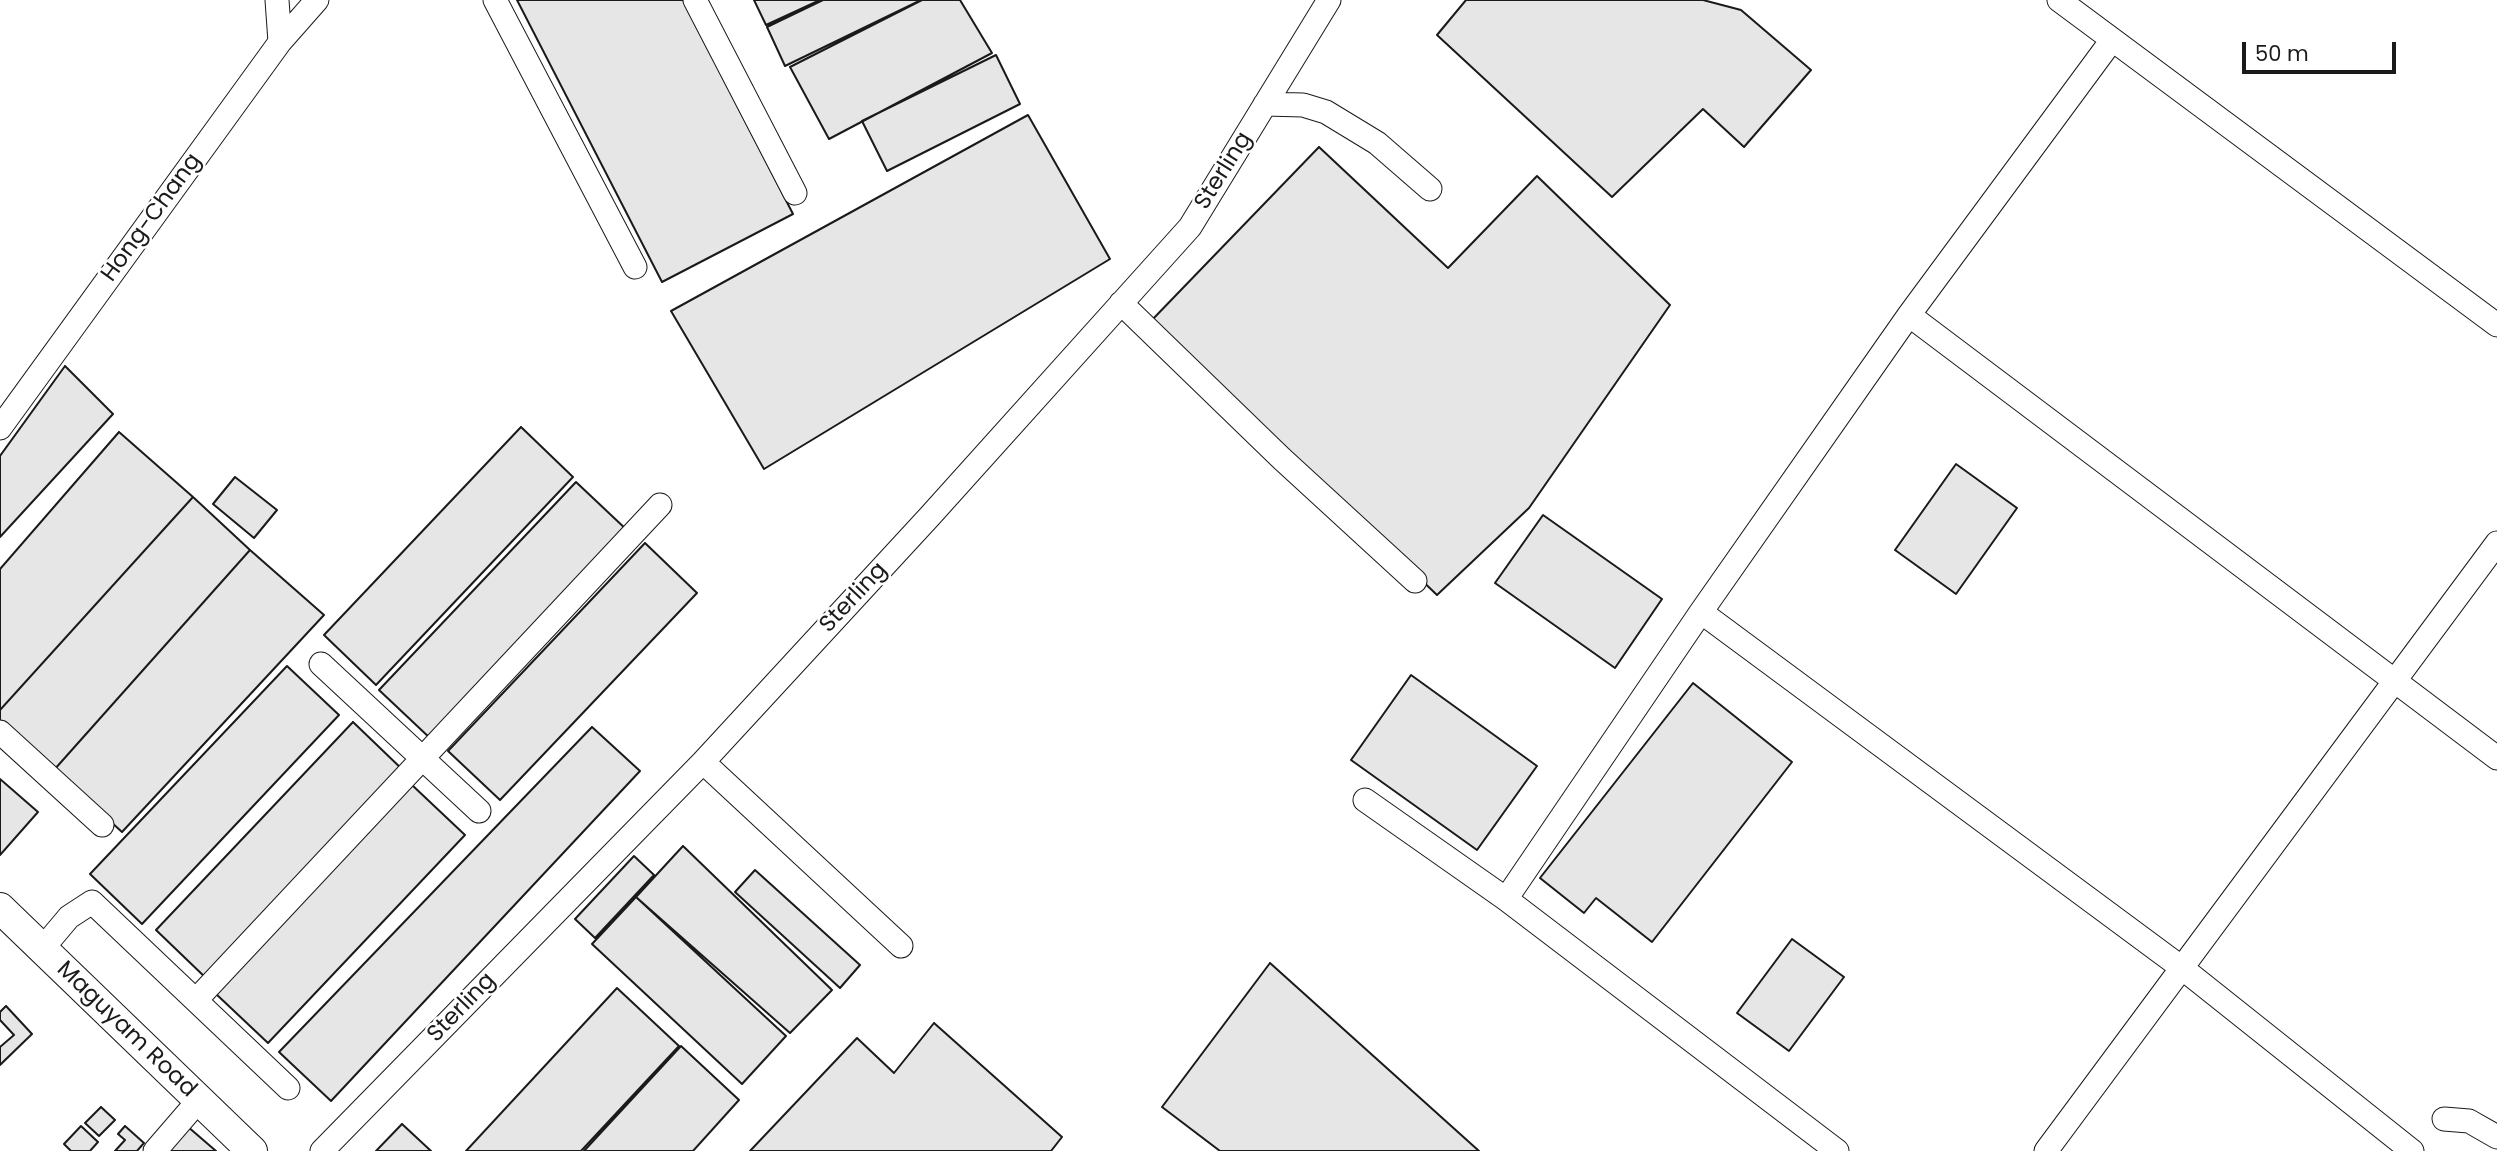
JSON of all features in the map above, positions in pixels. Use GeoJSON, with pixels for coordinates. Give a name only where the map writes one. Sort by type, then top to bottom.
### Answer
{"type":"FeatureCollection","features":[{"type":"Feature","properties":{"kind":"main road","name":"Maguyam Road"},"geometry":{"type":"LineString","coordinates":[[0,908],[252,1151]]}},
{"type":"Feature","properties":{"kind":"street"},"geometry":{"type":"LineString","coordinates":[[277,0],[280,42]]}},
{"type":"Feature","properties":{"kind":"street","name":"Hong-Chang"},"geometry":{"type":"LineString","coordinates":[[0,428],[280,42],[317,0]]}},
{"type":"Feature","properties":{"kind":"street"},"geometry":{"type":"LineString","coordinates":[[495,0],[635,267]]}},
{"type":"Feature","properties":{"kind":"street"},"geometry":{"type":"LineString","coordinates":[[695,0],[795,193]]}},
{"type":"Feature","properties":{"kind":"street","name":"Sterling"},"geometry":{"type":"LineString","coordinates":[[322,1151],[703,762],[930,516],[1190,227],[1329,0]]}},
{"type":"Feature","properties":{"kind":"street"},"geometry":{"type":"LineString","coordinates":[[2059,0],[2497,325]]}},
{"type":"Feature","properties":{"kind":"street"},"geometry":{"type":"LineString","coordinates":[[1507,899],[1701,612],[1909,316],[2112,40]]}},
{"type":"Feature","properties":{"kind":"street"},"geometry":{"type":"LineString","coordinates":[[1265,104],[1303,105],[1326,112],[1377,143],[1430,189]]}},
{"type":"Feature","properties":{"kind":"street"},"geometry":{"type":"LineString","coordinates":[[1121,303],[1415,581]]}},
{"type":"Feature","properties":{"kind":"street"},"geometry":{"type":"LineString","coordinates":[[1909,316],[2497,758]]}},
{"type":"Feature","properties":{"kind":"street"},"geometry":{"type":"LineString","coordinates":[[196,1000],[660,505]]}},
{"type":"Feature","properties":{"kind":"street"},"geometry":{"type":"LineString","coordinates":[[2046,1151],[2497,544]]}},
{"type":"Feature","properties":{"kind":"street"},"geometry":{"type":"LineString","coordinates":[[1701,612],[2182,968],[2412,1151]]}},
{"type":"Feature","properties":{"kind":"street"},"geometry":{"type":"LineString","coordinates":[[321,664],[479,811]]}},
{"type":"Feature","properties":{"kind":"street"},"geometry":{"type":"LineString","coordinates":[[0,732],[102,825]]}},
{"type":"Feature","properties":{"kind":"street"},"geometry":{"type":"LineString","coordinates":[[703,762],[901,946]]}},
{"type":"Feature","properties":{"kind":"street"},"geometry":{"type":"LineString","coordinates":[[1365,800],[1507,899],[1837,1151]]}},
{"type":"Feature","properties":{"kind":"street"},"geometry":{"type":"LineString","coordinates":[[42,949],[69,917],[92,902],[288,1088]]}},
{"type":"Feature","properties":{"kind":"street"},"geometry":{"type":"LineString","coordinates":[[155,1151],[199,1100]]}},
{"type":"Feature","properties":{"kind":"street"},"geometry":{"type":"LineString","coordinates":[[2444,1119],[2469,1121],[2497,1137]]}},
{"type":"Feature","properties":{"kind":"building"},"geometry":{"type":"Polygon","coordinates":[[[517,0],[683,0],[793,214],[662,282],[517,0]]]}},
{"type":"Feature","properties":{"kind":"building"},"geometry":{"type":"Polygon","coordinates":[[[754,0],[820,0],[766,25],[754,0]]]}},
{"type":"Feature","properties":{"kind":"building"},"geometry":{"type":"Polygon","coordinates":[[[823,0],[921,0],[785,66],[767,27],[823,0]]]}},
{"type":"Feature","properties":{"kind":"building"},"geometry":{"type":"Polygon","coordinates":[[[922,0],[960,0],[992,53],[829,139],[790,67],[922,0]]]}},
{"type":"Feature","properties":{"kind":"building"},"geometry":{"type":"Polygon","coordinates":[[[1466,0],[1703,0],[1741,10],[1811,70],[1744,147],[1703,109],[1612,197],[1437,35],[1466,0]]]}},
{"type":"Feature","properties":{"kind":"building"},"geometry":{"type":"Polygon","coordinates":[[[996,55],[1020,104],[887,171],[862,121],[996,55]]]}},
{"type":"Feature","properties":{"kind":"building"},"geometry":{"type":"Polygon","coordinates":[[[1028,115],[1110,259],[764,469],[671,311],[1028,115]]]}},
{"type":"Feature","properties":{"kind":"building"},"geometry":{"type":"Polygon","coordinates":[[[1319,147],[1448,268],[1537,176],[1670,305],[1529,508],[1437,595],[1151,321],[1319,147]]]}},
{"type":"Feature","properties":{"kind":"building"},"geometry":{"type":"Polygon","coordinates":[[[65,366],[113,414],[0,537],[0,456],[65,366]]]}},
{"type":"Feature","properties":{"kind":"building"},"geometry":{"type":"Polygon","coordinates":[[[521,427],[573,477],[376,685],[324,635],[521,427]]]}},
{"type":"Feature","properties":{"kind":"building"},"geometry":{"type":"Polygon","coordinates":[[[119,432],[193,497],[0,710],[0,569],[119,432]]]}},
{"type":"Feature","properties":{"kind":"building"},"geometry":{"type":"Polygon","coordinates":[[[1956,464],[2017,508],[1956,594],[1895,550],[1956,464]]]}},
{"type":"Feature","properties":{"kind":"building"},"geometry":{"type":"Polygon","coordinates":[[[235,477],[277,510],[254,538],[213,504],[235,477]]]}},
{"type":"Feature","properties":{"kind":"building"},"geometry":{"type":"Polygon","coordinates":[[[576,482],[629,532],[432,740],[379,690],[576,482]]]}},
{"type":"Feature","properties":{"kind":"building"},"geometry":{"type":"Polygon","coordinates":[[[193,497],[250,550],[54,770],[0,723],[0,710],[193,497]]]}},
{"type":"Feature","properties":{"kind":"building"},"geometry":{"type":"Polygon","coordinates":[[[1543,515],[1662,599],[1615,668],[1495,583],[1543,515]]]}},
{"type":"Feature","properties":{"kind":"building"},"geometry":{"type":"Polygon","coordinates":[[[645,543],[697,593],[500,800],[448,751],[645,543]]]}},
{"type":"Feature","properties":{"kind":"building"},"geometry":{"type":"Polygon","coordinates":[[[250,550],[324,615],[122,832],[54,770],[250,550]]]}},
{"type":"Feature","properties":{"kind":"building"},"geometry":{"type":"Polygon","coordinates":[[[287,666],[339,715],[142,924],[90,874],[287,666]]]}},
{"type":"Feature","properties":{"kind":"building"},"geometry":{"type":"Polygon","coordinates":[[[1411,675],[1537,766],[1477,850],[1351,760],[1411,675]]]}},
{"type":"Feature","properties":{"kind":"building"},"geometry":{"type":"Polygon","coordinates":[[[1693,683],[1792,762],[1652,942],[1596,898],[1584,913],[1540,878],[1693,683]]]}},
{"type":"Feature","properties":{"kind":"building"},"geometry":{"type":"Polygon","coordinates":[[[353,722],[405,772],[208,980],[156,930],[353,722]]]}},
{"type":"Feature","properties":{"kind":"building"},"geometry":{"type":"Polygon","coordinates":[[[592,727],[640,771],[331,1101],[279,1052],[592,727]]]}},
{"type":"Feature","properties":{"kind":"building"},"geometry":{"type":"Polygon","coordinates":[[[0,779],[38,812],[0,855],[0,779]]]}},
{"type":"Feature","properties":{"kind":"building"},"geometry":{"type":"Polygon","coordinates":[[[412,785],[465,835],[268,1043],[215,993],[412,785]]]}},
{"type":"Feature","properties":{"kind":"building"},"geometry":{"type":"Polygon","coordinates":[[[683,846],[832,990],[790,1033],[636,897],[683,846]]]}},
{"type":"Feature","properties":{"kind":"building"},"geometry":{"type":"Polygon","coordinates":[[[634,856],[654,875],[595,938],[575,919],[634,856]]]}},
{"type":"Feature","properties":{"kind":"building"},"geometry":{"type":"Polygon","coordinates":[[[755,870],[860,965],[840,988],[735,892],[755,870]]]}},
{"type":"Feature","properties":{"kind":"building"},"geometry":{"type":"Polygon","coordinates":[[[636,897],[786,1036],[742,1084],[592,944],[636,897]]]}},
{"type":"Feature","properties":{"kind":"building"},"geometry":{"type":"Polygon","coordinates":[[[1792,939],[1844,977],[1789,1051],[1737,1013],[1792,939]]]}},
{"type":"Feature","properties":{"kind":"building"},"geometry":{"type":"Polygon","coordinates":[[[1270,963],[1479,1151],[1220,1151],[1162,1107],[1270,963]]]}},
{"type":"Feature","properties":{"kind":"building"},"geometry":{"type":"Polygon","coordinates":[[[617,988],[679,1046],[581,1151],[466,1151],[617,988]]]}},
{"type":"Feature","properties":{"kind":"building"},"geometry":{"type":"Polygon","coordinates":[[[6,1006],[32,1034],[0,1065],[0,1047],[14,1035],[0,1020],[0,1012],[6,1006]]]}},
{"type":"Feature","properties":{"kind":"building"},"geometry":{"type":"Polygon","coordinates":[[[934,1023],[1062,1137],[1051,1151],[750,1151],[857,1038],[894,1073],[934,1023]]]}},
{"type":"Feature","properties":{"kind":"building"},"geometry":{"type":"Polygon","coordinates":[[[681,1046],[739,1100],[693,1151],[584,1151],[681,1046]]]}},
{"type":"Feature","properties":{"kind":"building"},"geometry":{"type":"Polygon","coordinates":[[[101,1107],[115,1120],[99,1136],[85,1123],[101,1107]]]}},
{"type":"Feature","properties":{"kind":"building"},"geometry":{"type":"Polygon","coordinates":[[[402,1124],[431,1151],[376,1151],[402,1124]]]}},
{"type":"Feature","properties":{"kind":"building"},"geometry":{"type":"Polygon","coordinates":[[[81,1126],[98,1142],[90,1151],[71,1151],[64,1144],[81,1126]]]}},
{"type":"Feature","properties":{"kind":"building"},"geometry":{"type":"Polygon","coordinates":[[[125,1126],[144,1143],[137,1151],[115,1151],[125,1140],[118,1134],[125,1126]]]}},
{"type":"Feature","properties":{"kind":"building"},"geometry":{"type":"Polygon","coordinates":[[[187,1126],[216,1151],[165,1151],[187,1126]]]}}]}
